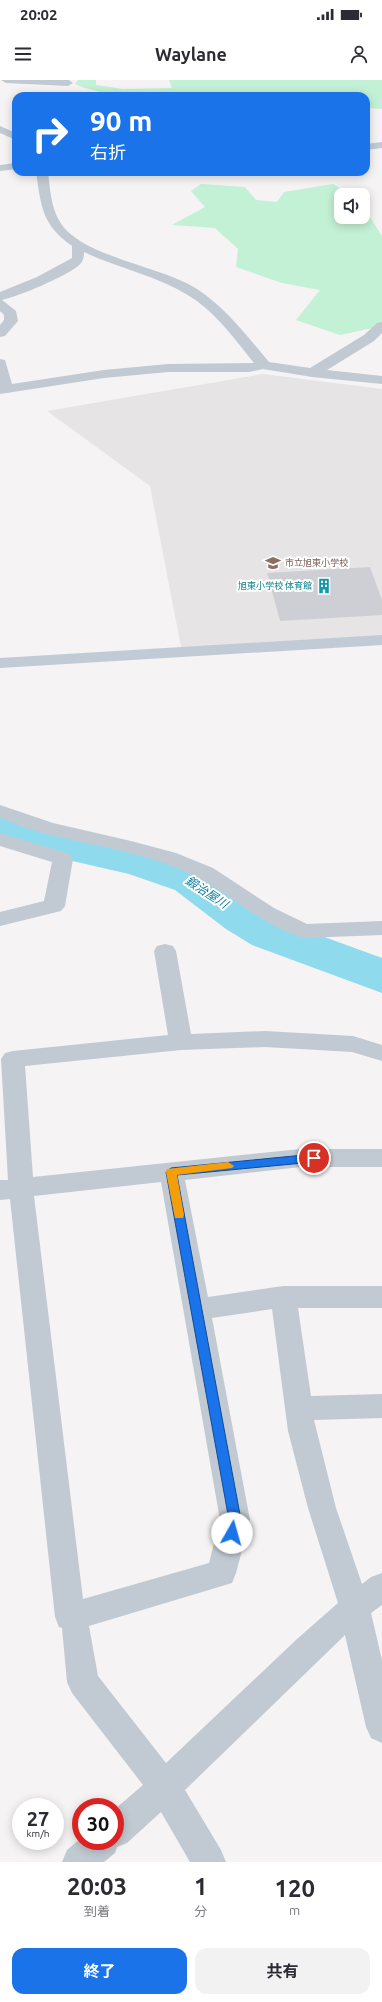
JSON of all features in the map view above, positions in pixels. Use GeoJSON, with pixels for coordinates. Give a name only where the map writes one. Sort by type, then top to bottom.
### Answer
{"type":"FeatureCollection","features":[{"type":"Feature","properties":{"kind":"street"},"geometry":{"type":"LineString","coordinates":[[6,80],[68,85]]}},
{"type":"Feature","properties":{"kind":"street"},"geometry":{"type":"LineString","coordinates":[[370,146],[382,146]]}},
{"type":"Feature","properties":{"kind":"street"},"geometry":{"type":"LineString","coordinates":[[0,168],[12,166]]}},
{"type":"Feature","properties":{"kind":"street"},"geometry":{"type":"LineString","coordinates":[[43,176],[54,223],[63,235],[78,244],[158,275],[190,290],[211,305],[264,365],[272,368],[382,380]]}},
{"type":"Feature","properties":{"kind":"street"},"geometry":{"type":"LineString","coordinates":[[0,297],[42,280],[74,263],[78,258],[78,244]]}},
{"type":"Feature","properties":{"kind":"street"},"geometry":{"type":"LineString","coordinates":[[0,304],[11,314],[11,321],[0,332]]}},
{"type":"Feature","properties":{"kind":"street"},"geometry":{"type":"LineString","coordinates":[[312,373],[370,338],[382,326]]}},
{"type":"Feature","properties":{"kind":"street"},"geometry":{"type":"LineString","coordinates":[[0,363],[3,389],[71,378],[147,370],[249,368],[264,365]]}},
{"type":"Feature","properties":{"kind":"street"},"geometry":{"type":"LineString","coordinates":[[0,662],[382,640]]}},
{"type":"Feature","properties":{"kind":"street"},"geometry":{"type":"LineString","coordinates":[[0,811],[48,828],[131,847],[177,861],[206,873],[266,914],[304,931],[382,928]]}},
{"type":"Feature","properties":{"kind":"street"},"geometry":{"type":"LineString","coordinates":[[0,839],[63,860],[54,906],[0,919]]}},
{"type":"Feature","properties":{"kind":"street"},"geometry":{"type":"LineString","coordinates":[[165,951],[181,1042]]}},
{"type":"Feature","properties":{"kind":"street"},"geometry":{"type":"LineString","coordinates":[[171,1172],[235,1520],[221,1573],[70,1617],[10,1189],[13,1059],[181,1042],[264,1039],[353,1044],[382,1053]]}},
{"type":"Feature","properties":{"kind":"street"},"geometry":{"type":"LineString","coordinates":[[10,1189],[300,1158],[382,1158]]}},
{"type":"Feature","properties":{"kind":"street"},"geometry":{"type":"LineString","coordinates":[[197,1309],[283,1297],[382,1296]]}},
{"type":"Feature","properties":{"kind":"street"},"geometry":{"type":"LineString","coordinates":[[283,1297],[302,1431],[322,1508],[354,1606],[382,1727]]}},
{"type":"Feature","properties":{"kind":"street"},"geometry":{"type":"LineString","coordinates":[[299,1408],[382,1406]]}},
{"type":"Feature","properties":{"kind":"street"},"geometry":{"type":"LineString","coordinates":[[124,1823],[165,1788],[354,1606],[382,1587]]}},
{"type":"Feature","properties":{"kind":"street"},"geometry":{"type":"LineString","coordinates":[[76,1630],[83,1682],[165,1788],[209,1862]]}},
{"type":"Feature","properties":{"kind":"street"},"geometry":{"type":"LineString","coordinates":[[79,1862],[93,1850]]}},
{"type":"Feature","properties":{"kind":"shaded area","name":"市立旭東小学校"},"geometry":{"type":"Polygon","coordinates":[[[263,374],[382,389],[382,640],[182,652],[150,486],[47,411],[263,374]]]}},
{"type":"Feature","properties":{"kind":"green space"},"geometry":{"type":"Polygon","coordinates":[[[78,80],[96,80],[96,85],[123,89],[172,88],[169,80],[382,80],[382,109],[370,108],[370,92],[101,92],[75,84],[78,80]]]}},
{"type":"Feature","properties":{"kind":"green space"},"geometry":{"type":"Polygon","coordinates":[[[201,184],[245,187],[256,200],[277,202],[284,192],[333,184],[340,188],[334,188],[334,224],[370,224],[370,217],[382,236],[382,326],[340,335],[296,320],[320,290],[282,283],[236,267],[238,249],[215,228],[172,225],[205,207],[191,191],[201,184]]]}},
{"type":"Feature","properties":{"kind":"building","name":"旭東小学校 体育館"},"geometry":{"type":"Polygon","coordinates":[[[370,567],[382,600],[382,615],[280,621],[267,573],[370,567]]]}},
{"type":"Feature","properties":{"kind":"waterway","name":"鍛治屋川"},"geometry":{"type":"LineString","coordinates":[[0,824],[58,844],[139,862],[191,879],[243,918],[269,934],[382,976]]}},
{"type":"Feature","properties":{"kind":"slow traffic"},"geometry":{"type":"LineString","coordinates":[[179,1215],[171,1172],[228,1166]]}},
{"type":"Feature","properties":{"kind":"place","name":"市立旭東小学校"},"geometry":{"type":"Point","coordinates":[273,563]}},
{"type":"Feature","properties":{"kind":"place","name":"旭東小学校 体育館"},"geometry":{"type":"Point","coordinates":[324,586]}},
{"type":"Feature","properties":{"kind":"route"},"geometry":{"type":"LineString","coordinates":[[232,1533],[235,1520],[171,1172],[300,1158],[314,1158]]}}]}
